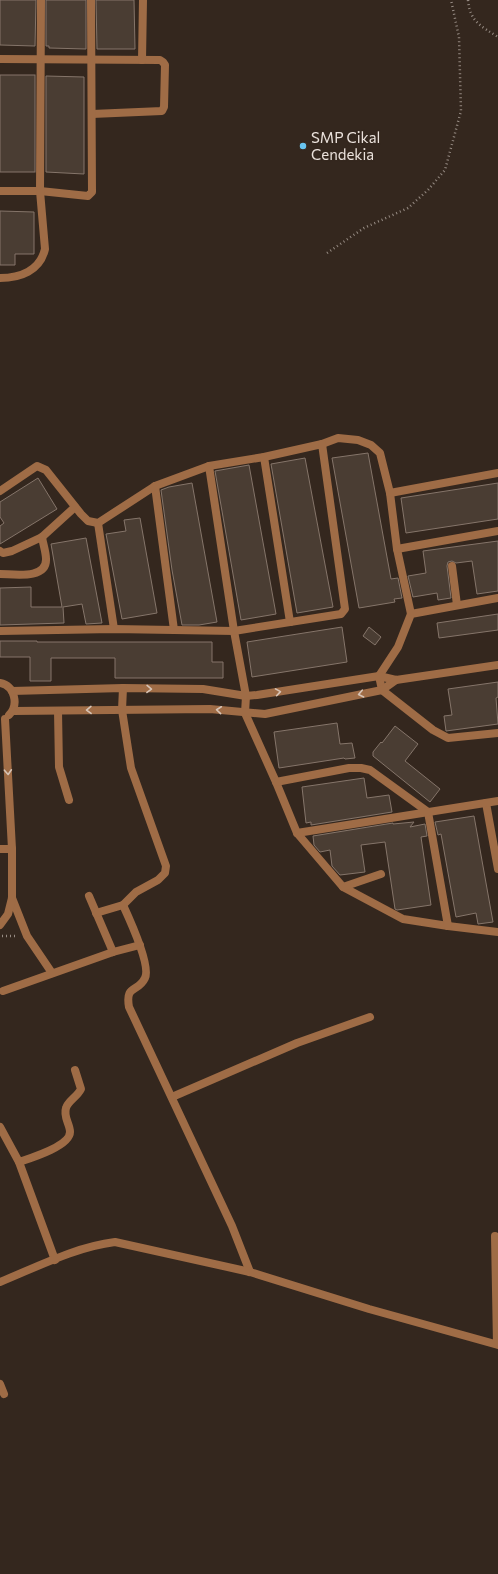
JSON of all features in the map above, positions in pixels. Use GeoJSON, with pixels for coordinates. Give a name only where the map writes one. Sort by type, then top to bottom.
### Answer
{"type":"FeatureCollection","features":[{"type":"Feature","properties":{"kind":"street"},"geometry":{"type":"LineString","coordinates":[[0,278],[18,277],[37,265],[43,258],[44,249],[40,191],[41,0]]}},
{"type":"Feature","properties":{"kind":"street"},"geometry":{"type":"LineString","coordinates":[[0,191],[40,191],[88,196],[92,192],[91,0]]}},
{"type":"Feature","properties":{"kind":"street"},"geometry":{"type":"LineString","coordinates":[[142,60],[143,0]]}},
{"type":"Feature","properties":{"kind":"street"},"geometry":{"type":"LineString","coordinates":[[0,59],[160,60],[164,62],[162,111],[92,114]]}},
{"type":"Feature","properties":{"kind":"street"},"geometry":{"type":"LineString","coordinates":[[0,491],[37,466],[46,470],[88,521],[98,523],[155,486],[209,466],[264,458],[322,444],[338,438],[358,440],[371,445],[380,453],[390,493],[397,549],[410,614],[398,647],[379,676],[382,690],[433,730],[448,738],[498,733]]}},
{"type":"Feature","properties":{"kind":"street"},"geometry":{"type":"LineString","coordinates":[[0,631],[114,629],[234,631],[341,614],[345,609],[322,444]]}},
{"type":"Feature","properties":{"kind":"street"},"geometry":{"type":"LineString","coordinates":[[264,458],[290,622]]}},
{"type":"Feature","properties":{"kind":"street"},"geometry":{"type":"LineString","coordinates":[[209,466],[234,631],[246,696],[245,713],[297,833],[343,887],[403,919],[498,932]]}},
{"type":"Feature","properties":{"kind":"street"},"geometry":{"type":"LineString","coordinates":[[390,493],[498,473]]}},
{"type":"Feature","properties":{"kind":"street"},"geometry":{"type":"LineString","coordinates":[[155,486],[174,630]]}},
{"type":"Feature","properties":{"kind":"street"},"geometry":{"type":"LineString","coordinates":[[0,551],[3,553],[12,550],[42,537],[75,507]]}},
{"type":"Feature","properties":{"kind":"street"},"geometry":{"type":"LineString","coordinates":[[98,523],[114,629]]}},
{"type":"Feature","properties":{"kind":"street"},"geometry":{"type":"LineString","coordinates":[[397,549],[498,531]]}},
{"type":"Feature","properties":{"kind":"street"},"geometry":{"type":"LineString","coordinates":[[0,574],[35,574],[43,569],[46,560],[42,537]]}},
{"type":"Feature","properties":{"kind":"street"},"geometry":{"type":"LineString","coordinates":[[452,566],[457,605]]}},
{"type":"Feature","properties":{"kind":"street"},"geometry":{"type":"LineString","coordinates":[[410,614],[498,598]]}},
{"type":"Feature","properties":{"kind":"street"},"geometry":{"type":"LineString","coordinates":[[12,691],[123,688],[203,689],[246,696],[379,676],[396,680],[498,665]]}},
{"type":"Feature","properties":{"kind":"street"},"geometry":{"type":"LineString","coordinates":[[0,925],[8,914],[12,898],[12,849],[2,720],[13,711],[210,709],[265,714],[382,690],[396,680]]}},
{"type":"Feature","properties":{"kind":"street"},"geometry":{"type":"LineString","coordinates":[[0,683],[4,684],[12,691],[15,701],[13,711]]}},
{"type":"Feature","properties":{"kind":"street"},"geometry":{"type":"LineString","coordinates":[[96,913],[123,905],[136,892],[158,880],[165,873],[166,866],[131,768],[122,710],[123,688]]}},
{"type":"Feature","properties":{"kind":"street"},"geometry":{"type":"LineString","coordinates":[[58,711],[59,767],[69,800]]}},
{"type":"Feature","properties":{"kind":"street"},"geometry":{"type":"LineString","coordinates":[[276,782],[361,768],[370,770],[428,812],[448,926]]}},
{"type":"Feature","properties":{"kind":"street"},"geometry":{"type":"LineString","coordinates":[[297,833],[498,801]]}},
{"type":"Feature","properties":{"kind":"street"},"geometry":{"type":"LineString","coordinates":[[486,803],[498,869]]}},
{"type":"Feature","properties":{"kind":"street"},"geometry":{"type":"LineString","coordinates":[[0,849],[12,849]]}},
{"type":"Feature","properties":{"kind":"street"},"geometry":{"type":"LineString","coordinates":[[343,887],[381,874]]}},
{"type":"Feature","properties":{"kind":"street"},"geometry":{"type":"LineString","coordinates":[[89,896],[113,952]]}},
{"type":"Feature","properties":{"kind":"street"},"geometry":{"type":"LineString","coordinates":[[12,898],[27,936],[52,973]]}},
{"type":"Feature","properties":{"kind":"street"},"geometry":{"type":"LineString","coordinates":[[123,905],[140,945],[146,971],[146,977],[140,984],[132,989],[127,997],[128,1008],[172,1097],[193,1145],[232,1226],[250,1272]]}},
{"type":"Feature","properties":{"kind":"street"},"geometry":{"type":"LineString","coordinates":[[3,991],[113,952],[140,945]]}},
{"type":"Feature","properties":{"kind":"street"},"geometry":{"type":"LineString","coordinates":[[172,1097],[297,1043],[370,1017]]}},
{"type":"Feature","properties":{"kind":"street"},"geometry":{"type":"LineString","coordinates":[[19,1162],[61,1145],[68,1140],[70,1132],[65,1115],[66,1107],[79,1094],[81,1089],[74,1070]]}},
{"type":"Feature","properties":{"kind":"street"},"geometry":{"type":"LineString","coordinates":[[0,1127],[19,1162],[55,1260]]}},
{"type":"Feature","properties":{"kind":"street"},"geometry":{"type":"LineString","coordinates":[[0,1282],[98,1244],[115,1242],[250,1272],[362,1307],[498,1344],[495,1236]]}},
{"type":"Feature","properties":{"kind":"street"},"geometry":{"type":"LineString","coordinates":[[0,1384],[4,1394]]}},
{"type":"Feature","properties":{"kind":"path"},"geometry":{"type":"LineString","coordinates":[[327,253],[364,228],[408,208],[428,190],[444,170],[461,110],[459,37],[451,0]]}},
{"type":"Feature","properties":{"kind":"path"},"geometry":{"type":"LineString","coordinates":[[468,0],[469,9],[473,19],[480,26],[498,37]]}},
{"type":"Feature","properties":{"kind":"path"},"geometry":{"type":"LineString","coordinates":[[0,936],[27,936]]}},
{"type":"Feature","properties":{"kind":"building"},"geometry":{"type":"Polygon","coordinates":[[[0,0],[36,0],[35,46],[0,45],[0,0]]]}},
{"type":"Feature","properties":{"kind":"building"},"geometry":{"type":"Polygon","coordinates":[[[46,0],[86,0],[86,49],[49,48],[49,46],[46,46],[46,0]]]}},
{"type":"Feature","properties":{"kind":"building"},"geometry":{"type":"Polygon","coordinates":[[[96,0],[134,0],[135,49],[97,49],[96,0]]]}},
{"type":"Feature","properties":{"kind":"building"},"geometry":{"type":"Polygon","coordinates":[[[0,75],[35,75],[35,172],[0,172],[0,75]]]}},
{"type":"Feature","properties":{"kind":"building"},"geometry":{"type":"Polygon","coordinates":[[[46,76],[84,77],[84,174],[46,172],[46,76]]]}},
{"type":"Feature","properties":{"kind":"building"},"geometry":{"type":"Polygon","coordinates":[[[0,211],[34,212],[34,254],[15,254],[15,265],[0,265],[0,211]]]}},
{"type":"Feature","properties":{"kind":"building"},"geometry":{"type":"Polygon","coordinates":[[[368,453],[391,579],[398,578],[402,598],[394,599],[395,602],[359,608],[332,458],[368,453]]]}},
{"type":"Feature","properties":{"kind":"building"},"geometry":{"type":"Polygon","coordinates":[[[305,458],[333,607],[297,613],[271,464],[305,458]]]}},
{"type":"Feature","properties":{"kind":"building"},"geometry":{"type":"Polygon","coordinates":[[[249,465],[276,614],[241,620],[215,471],[249,465]]]}},
{"type":"Feature","properties":{"kind":"building"},"geometry":{"type":"Polygon","coordinates":[[[38,478],[57,509],[0,544],[0,526],[4,523],[0,517],[0,502],[38,478]]]}},
{"type":"Feature","properties":{"kind":"building"},"geometry":{"type":"Polygon","coordinates":[[[192,483],[217,622],[199,625],[182,625],[172,570],[161,490],[192,483]]]}},
{"type":"Feature","properties":{"kind":"building"},"geometry":{"type":"Polygon","coordinates":[[[498,483],[498,519],[406,533],[401,498],[498,483]]]}},
{"type":"Feature","properties":{"kind":"building"},"geometry":{"type":"Polygon","coordinates":[[[140,518],[157,613],[122,619],[106,534],[126,531],[124,520],[140,518]]]}},
{"type":"Feature","properties":{"kind":"building"},"geometry":{"type":"Polygon","coordinates":[[[86,538],[102,623],[86,624],[82,604],[63,607],[64,623],[0,625],[0,588],[31,587],[31,607],[62,607],[51,544],[86,538]]]}},
{"type":"Feature","properties":{"kind":"building"},"geometry":{"type":"Polygon","coordinates":[[[498,541],[498,591],[477,594],[472,561],[456,563],[452,561],[448,562],[447,566],[451,598],[438,600],[437,593],[413,597],[408,576],[426,573],[423,551],[498,541]]]}},
{"type":"Feature","properties":{"kind":"building"},"geometry":{"type":"Polygon","coordinates":[[[498,614],[498,630],[439,638],[437,623],[498,614]]]}},
{"type":"Feature","properties":{"kind":"building"},"geometry":{"type":"Polygon","coordinates":[[[342,627],[347,662],[252,677],[247,642],[342,627]]]}},
{"type":"Feature","properties":{"kind":"building"},"geometry":{"type":"Polygon","coordinates":[[[369,627],[381,637],[375,645],[363,636],[369,627]]]}},
{"type":"Feature","properties":{"kind":"building"},"geometry":{"type":"Polygon","coordinates":[[[0,641],[212,642],[212,662],[223,662],[223,678],[115,678],[115,658],[51,658],[51,681],[30,681],[30,657],[0,657],[0,641]]]}},
{"type":"Feature","properties":{"kind":"building"},"geometry":{"type":"Polygon","coordinates":[[[498,682],[498,697],[496,698],[498,724],[446,731],[444,716],[452,715],[448,689],[498,682]]]}},
{"type":"Feature","properties":{"kind":"building"},"geometry":{"type":"Polygon","coordinates":[[[337,723],[340,744],[352,743],[355,758],[344,758],[279,768],[274,732],[337,723]]]}},
{"type":"Feature","properties":{"kind":"building"},"geometry":{"type":"Polygon","coordinates":[[[395,726],[418,744],[405,761],[440,789],[430,802],[373,756],[373,752],[395,726]]]}},
{"type":"Feature","properties":{"kind":"building"},"geometry":{"type":"Polygon","coordinates":[[[364,778],[367,798],[389,795],[392,812],[311,825],[311,822],[306,823],[302,787],[364,778]]]}},
{"type":"Feature","properties":{"kind":"building"},"geometry":{"type":"Polygon","coordinates":[[[474,816],[493,922],[478,924],[476,913],[456,917],[441,834],[438,835],[435,822],[474,816]]]}},
{"type":"Feature","properties":{"kind":"building"},"geometry":{"type":"Polygon","coordinates":[[[414,822],[410,827],[425,824],[427,836],[421,837],[431,905],[397,910],[395,909],[385,842],[361,845],[365,872],[340,875],[332,866],[330,850],[320,852],[314,845],[313,836],[393,823],[414,822]]]}},
{"type":"Feature","properties":{"kind":"place","name":"SMP Cikal Cendekia"},"geometry":{"type":"Point","coordinates":[303,146]}}]}
